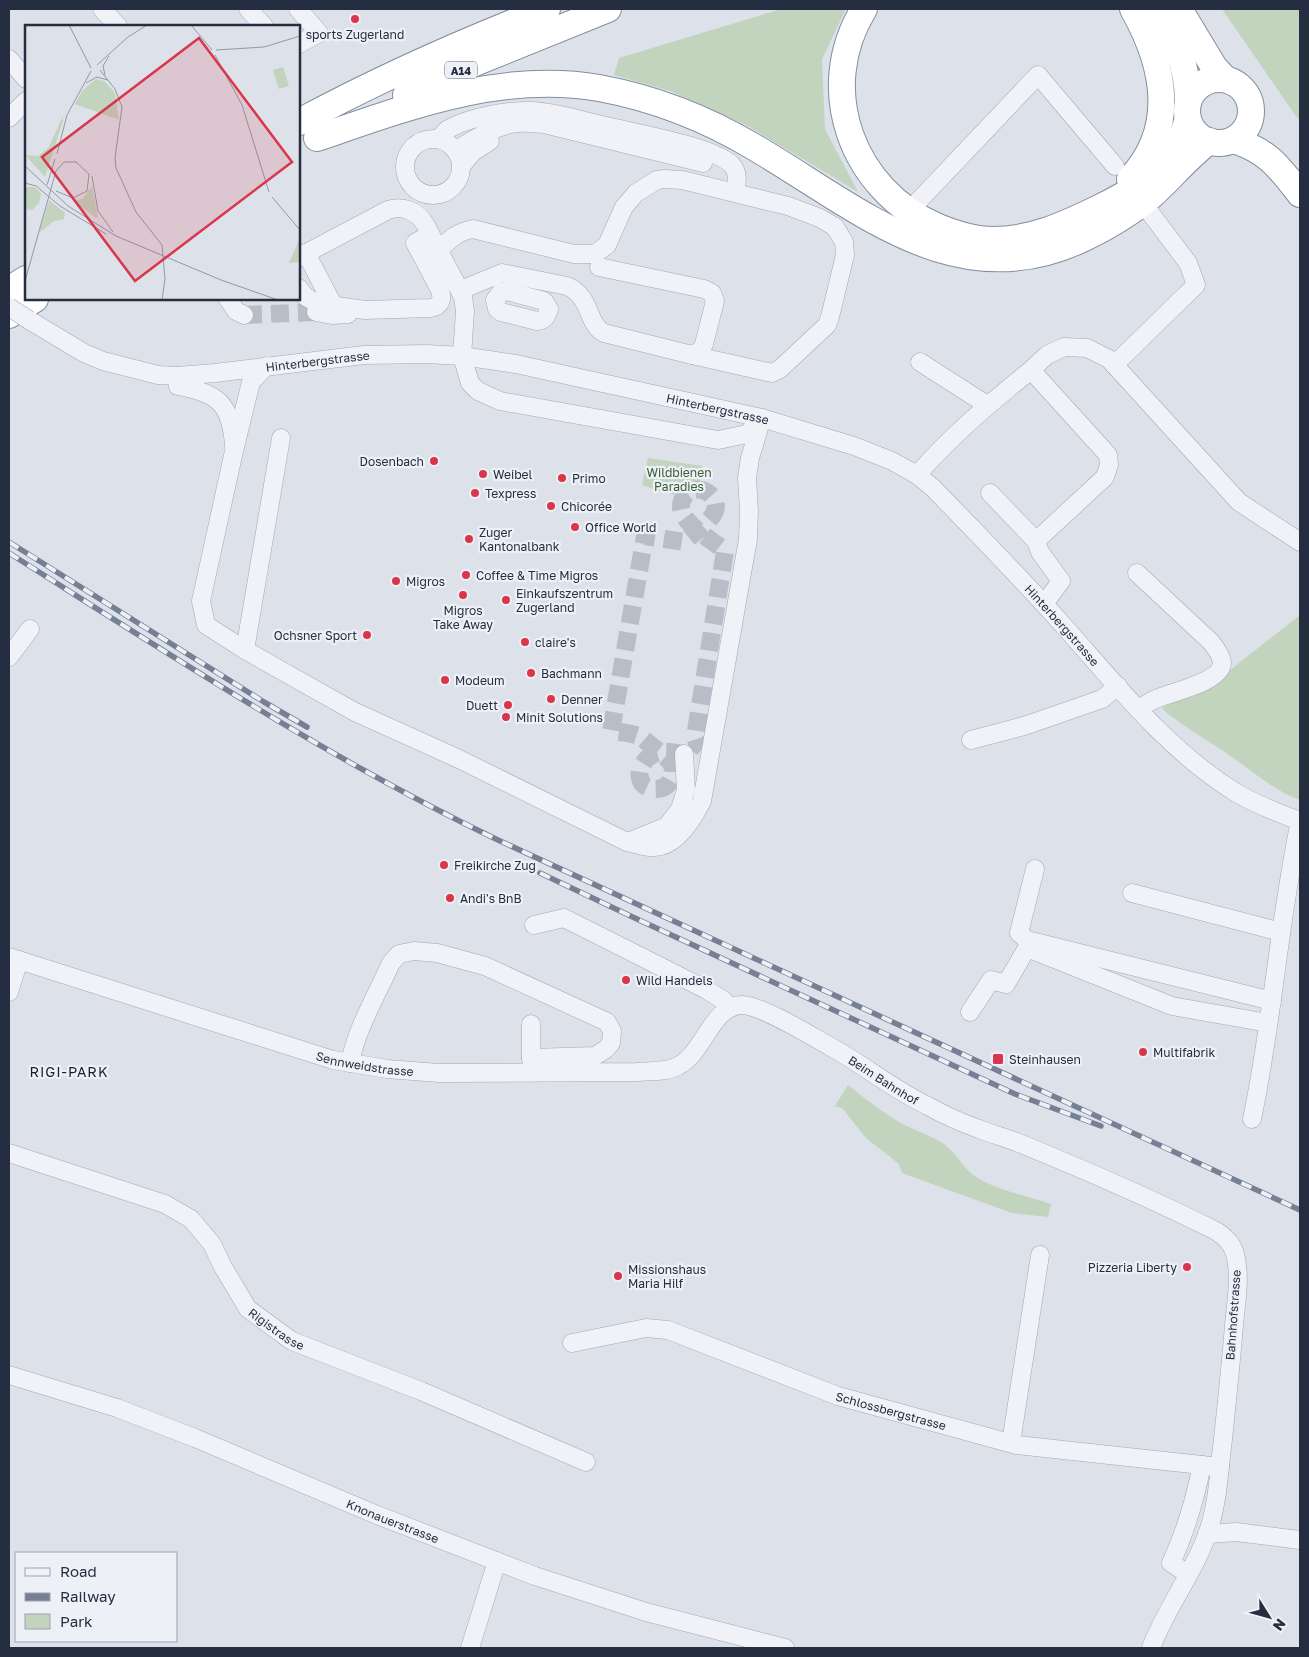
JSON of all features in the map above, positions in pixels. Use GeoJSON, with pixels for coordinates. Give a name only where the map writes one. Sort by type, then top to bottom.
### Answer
{"type":"FeatureCollection","features":[{"type":"Feature","properties":{"kind":"highway"},"geometry":{"type":"LineString","coordinates":[[438,54],[525,9]]}},
{"type":"Feature","properties":{"kind":"highway","name":"A14"},"geometry":{"type":"LineString","coordinates":[[305,136],[438,54],[547,9]]}},
{"type":"Feature","properties":{"kind":"highway","name":"A14"},"geometry":{"type":"LineString","coordinates":[[305,136],[399,98],[477,62],[608,9]]}},
{"type":"Feature","properties":{"kind":"highway"},"geometry":{"type":"LineString","coordinates":[[864,9],[853,30],[845,58],[842,94],[846,118],[856,148],[871,174],[891,198],[930,224],[980,239],[1022,238],[1039,233],[1068,223],[1130,192],[1153,174],[1179,144],[1190,96],[1198,85],[1211,79],[1225,79]]}},
{"type":"Feature","properties":{"kind":"highway"},"geometry":{"type":"LineString","coordinates":[[1091,212],[1117,192],[1137,172],[1154,142],[1160,121],[1162,102],[1159,71],[1147,34],[1133,9]]}},
{"type":"Feature","properties":{"kind":"highway"},"geometry":{"type":"LineString","coordinates":[[1156,9],[1169,28],[1180,51],[1188,84],[1188,110],[1194,130],[1263,152],[1300,194]]}},
{"type":"Feature","properties":{"kind":"highway"},"geometry":{"type":"LineString","coordinates":[[1179,9],[1214,67],[1225,79],[1244,91],[1249,102],[1251,114],[1261,129],[1300,171]]}},
{"type":"Feature","properties":{"kind":"highway"},"geometry":{"type":"LineString","coordinates":[[305,136],[426,102],[486,88],[544,84],[599,88],[654,102],[714,126],[752,146],[878,223],[918,243],[970,256],[1012,258],[1060,248],[1084,238],[1129,213],[1151,196],[1185,162],[1221,140],[1244,131],[1251,114]]}},
{"type":"Feature","properties":{"kind":"highway"},"geometry":{"type":"LineString","coordinates":[[9,290],[25,280]]}},
{"type":"Feature","properties":{"kind":"street"},"geometry":{"type":"LineString","coordinates":[[102,9],[117,25]]}},
{"type":"Feature","properties":{"kind":"street"},"geometry":{"type":"LineString","coordinates":[[248,9],[263,25]]}},
{"type":"Feature","properties":{"kind":"street"},"geometry":{"type":"LineString","coordinates":[[298,9],[319,33],[300,43]]}},
{"type":"Feature","properties":{"kind":"street"},"geometry":{"type":"LineString","coordinates":[[9,59],[25,77]]}},
{"type":"Feature","properties":{"kind":"street"},"geometry":{"type":"LineString","coordinates":[[909,211],[1038,75],[1115,166]]}},
{"type":"Feature","properties":{"kind":"street"},"geometry":{"type":"LineString","coordinates":[[9,118],[25,102]]}},
{"type":"Feature","properties":{"kind":"street"},"geometry":{"type":"LineString","coordinates":[[440,139],[450,128],[485,116],[514,111],[542,112],[701,150],[732,164],[736,183]]}},
{"type":"Feature","properties":{"kind":"street"},"geometry":{"type":"LineString","coordinates":[[459,157],[473,152],[495,138],[511,132],[526,131],[736,183],[831,223],[839,232],[844,242],[845,255],[830,317],[821,332],[780,369],[772,373],[604,333],[597,328],[588,307],[577,292],[567,286],[502,273],[461,290]]}},
{"type":"Feature","properties":{"kind":"street"},"geometry":{"type":"LineString","coordinates":[[440,139],[448,143],[459,157],[458,182],[444,194],[434,196],[416,190],[406,174],[405,164],[407,155],[421,141],[440,139]]}},
{"type":"Feature","properties":{"kind":"street"},"geometry":{"type":"LineString","coordinates":[[439,250],[454,235],[472,229],[574,254],[595,254],[607,245],[620,213],[628,200],[657,180],[673,179],[736,183]]}},
{"type":"Feature","properties":{"kind":"street"},"geometry":{"type":"LineString","coordinates":[[334,305],[302,255],[375,216],[393,209],[403,209],[415,213],[422,219],[461,290],[465,310],[462,356],[473,388],[500,401],[718,440],[747,434],[762,418]]}},
{"type":"Feature","properties":{"kind":"street"},"geometry":{"type":"LineString","coordinates":[[1114,365],[1196,285],[1188,263],[1148,210]]}},
{"type":"Feature","properties":{"kind":"street"},"geometry":{"type":"LineString","coordinates":[[300,290],[309,300],[341,308],[365,310],[431,308],[438,306],[442,299],[440,290],[415,243],[430,234]]}},
{"type":"Feature","properties":{"kind":"street"},"geometry":{"type":"LineString","coordinates":[[599,267],[704,289],[712,293],[715,301],[704,344],[701,350],[692,355]]}},
{"type":"Feature","properties":{"kind":"street"},"geometry":{"type":"LineString","coordinates":[[539,299],[543,281]]}},
{"type":"Feature","properties":{"kind":"street"},"geometry":{"type":"LineString","coordinates":[[229,300],[236,311],[244,315]]}},
{"type":"Feature","properties":{"kind":"street","name":"Hinterbergstrasse"},"geometry":{"type":"LineString","coordinates":[[9,307],[24,311],[84,353],[103,361],[144,372],[176,376],[215,373],[364,355],[427,354],[462,356],[516,364],[762,418],[854,446],[892,461],[917,475],[932,487],[1044,604],[1168,740],[1219,781],[1257,803],[1300,821]]}},
{"type":"Feature","properties":{"kind":"street"},"geometry":{"type":"LineString","coordinates":[[316,312],[341,315],[365,310]]}},
{"type":"Feature","properties":{"kind":"street"},"geometry":{"type":"LineString","coordinates":[[917,475],[940,448],[987,405],[1047,355],[1064,347],[1087,348],[1109,359],[1239,502],[1300,542]]}},
{"type":"Feature","properties":{"kind":"street"},"geometry":{"type":"LineString","coordinates":[[920,362],[987,405]]}},
{"type":"Feature","properties":{"kind":"street"},"geometry":{"type":"LineString","coordinates":[[266,366],[252,382],[234,451],[201,601],[206,625],[245,650],[355,712],[459,759],[627,842],[655,847],[678,836],[694,818],[702,801],[709,742],[748,539],[747,478],[750,458],[762,418]]}},
{"type":"Feature","properties":{"kind":"street"},"geometry":{"type":"LineString","coordinates":[[1031,370],[1108,455],[1109,465],[1105,477],[1036,541]]}},
{"type":"Feature","properties":{"kind":"street"},"geometry":{"type":"LineString","coordinates":[[176,376],[178,386],[205,392],[222,405],[228,415],[233,431],[234,451]]}},
{"type":"Feature","properties":{"kind":"street"},"geometry":{"type":"LineString","coordinates":[[245,650],[281,438]]}},
{"type":"Feature","properties":{"kind":"street"},"geometry":{"type":"LineString","coordinates":[[990,493],[1036,541],[1040,552],[1061,581],[1044,604]]}},
{"type":"Feature","properties":{"kind":"street"},"geometry":{"type":"LineString","coordinates":[[1137,573],[1211,642],[1218,652],[1222,663],[1219,670],[1207,681],[1154,699],[1139,709]]}},
{"type":"Feature","properties":{"kind":"street"},"geometry":{"type":"LineString","coordinates":[[9,657],[30,629]]}},
{"type":"Feature","properties":{"kind":"street"},"geometry":{"type":"LineString","coordinates":[[971,740],[1024,726],[1102,699],[1118,686]]}},
{"type":"Feature","properties":{"kind":"street"},"geometry":{"type":"LineString","coordinates":[[627,842],[667,826],[680,809],[686,790],[684,754]]}},
{"type":"Feature","properties":{"kind":"street"},"geometry":{"type":"LineString","coordinates":[[1252,1119],[1261,1076],[1290,868],[1300,821]]}},
{"type":"Feature","properties":{"kind":"street"},"geometry":{"type":"LineString","coordinates":[[1035,869],[1018,934],[1027,940],[1272,1001]]}},
{"type":"Feature","properties":{"kind":"street"},"geometry":{"type":"LineString","coordinates":[[1132,893],[1281,932]]}},
{"type":"Feature","properties":{"kind":"street"},"geometry":{"type":"LineString","coordinates":[[534,925],[564,918],[706,990],[723,1000],[730,1008]]}},
{"type":"Feature","properties":{"kind":"street"},"geometry":{"type":"LineString","coordinates":[[970,1012],[991,980],[1006,984],[1027,948],[1172,1006],[1268,1023]]}},
{"type":"Feature","properties":{"kind":"street"},"geometry":{"type":"LineString","coordinates":[[350,1063],[356,1039],[391,963],[399,954],[414,951],[437,953],[485,966],[607,1022],[612,1031],[611,1043],[606,1049],[595,1056],[532,1065],[531,1024]]}},
{"type":"Feature","properties":{"kind":"street"},"geometry":{"type":"LineString","coordinates":[[9,992],[14,959]]}},
{"type":"Feature","properties":{"kind":"street","name":"Sennweidstrasse"},"geometry":{"type":"LineString","coordinates":[[14,959],[333,1060],[387,1069],[439,1073],[532,1065],[637,1072],[661,1070],[677,1066],[690,1058],[714,1022],[730,1008]]}},
{"type":"Feature","properties":{"kind":"street","name":"Beim Bahnhof"},"geometry":{"type":"LineString","coordinates":[[730,1008],[735,1005],[745,1005],[779,1019],[858,1062],[926,1106],[1059,1160]]}},
{"type":"Feature","properties":{"kind":"street","name":"Rigistrasse"},"geometry":{"type":"LineString","coordinates":[[9,1153],[165,1204],[191,1219],[212,1244],[223,1268],[248,1309],[292,1341],[422,1391],[586,1462]]}},
{"type":"Feature","properties":{"kind":"street","name":"Bahnhofstrasse"},"geometry":{"type":"LineString","coordinates":[[1059,1160],[1216,1231],[1226,1238],[1236,1254],[1237,1279],[1232,1351],[1211,1466],[1171,1563],[1188,1574]]}},
{"type":"Feature","properties":{"kind":"street"},"geometry":{"type":"LineString","coordinates":[[1012,1443],[1040,1255]]}},
{"type":"Feature","properties":{"kind":"street","name":"Schlossbergstrasse"},"geometry":{"type":"LineString","coordinates":[[572,1343],[646,1328],[668,1330],[838,1396],[1012,1443],[1211,1466]]}},
{"type":"Feature","properties":{"kind":"street","name":"Knonauerstrasse"},"geometry":{"type":"LineString","coordinates":[[9,1375],[117,1408],[195,1438],[377,1515],[535,1576],[646,1612],[784,1648]]}},
{"type":"Feature","properties":{"kind":"street","name":"Bahnhofstrasse"},"geometry":{"type":"LineString","coordinates":[[1151,1648],[1162,1621],[1188,1574],[1207,1534],[1216,1498],[1211,1466]]}},
{"type":"Feature","properties":{"kind":"street"},"geometry":{"type":"LineString","coordinates":[[1207,1534],[1236,1532],[1300,1540]]}},
{"type":"Feature","properties":{"kind":"street"},"geometry":{"type":"LineString","coordinates":[[470,1648],[497,1561]]}},
{"type":"Feature","properties":{"kind":"green space"},"geometry":{"type":"Polygon","coordinates":[[[781,9],[846,9],[822,59],[825,129],[858,192],[746,125],[670,91],[614,75],[619,58],[781,9]]]}},
{"type":"Feature","properties":{"kind":"green space"},"geometry":{"type":"Polygon","coordinates":[[[1222,9],[1300,9],[1300,122],[1222,9]]]}},
{"type":"Feature","properties":{"kind":"green space","name":"Wildbienen Paradies"},"geometry":{"type":"Polygon","coordinates":[[[648,458],[702,466],[699,486],[684,498],[642,485],[648,458]]]}},
{"type":"Feature","properties":{"kind":"green space"},"geometry":{"type":"Polygon","coordinates":[[[1300,615],[1300,800],[1284,793],[1267,782],[1162,709],[1174,698],[1215,682],[1300,615]]]}},
{"type":"Feature","properties":{"kind":"green space"},"geometry":{"type":"Polygon","coordinates":[[[848,1085],[894,1119],[944,1144],[980,1180],[1051,1204],[1048,1217],[1012,1213],[902,1173],[899,1164],[866,1138],[843,1109],[835,1106],[848,1085]]]}},
{"type":"Feature","properties":{"kind":"tunnel"},"geometry":{"type":"LineString","coordinates":[[244,315],[316,312]]}},
{"type":"Feature","properties":{"kind":"tunnel"},"geometry":{"type":"LineString","coordinates":[[684,754],[661,752],[653,754],[647,759],[640,771],[642,783],[647,787],[658,789],[668,784],[673,775],[672,765],[661,753],[657,750],[653,747],[651,746],[641,737],[611,731],[645,536],[684,542],[695,533],[699,529],[707,522],[716,508],[715,501],[706,492],[692,490],[686,494],[681,503],[684,516],[692,526],[698,530],[703,535],[725,551],[695,737],[697,743],[703,748]]}},
{"type":"Feature","properties":{"kind":"railway"},"geometry":{"type":"LineString","coordinates":[[9,542],[307,727]]}},
{"type":"Feature","properties":{"kind":"railway"},"geometry":{"type":"LineString","coordinates":[[9,553],[249,704],[372,775],[434,808],[498,840],[1300,1210]]}},
{"type":"Feature","properties":{"kind":"railway"},"geometry":{"type":"LineString","coordinates":[[540,873],[1015,1094],[1101,1126]]}},
{"type":"Feature","properties":{"kind":"place","name":"sports Zugerland"},"geometry":{"type":"Point","coordinates":[355,19]}},
{"type":"Feature","properties":{"kind":"place","name":"Dosenbach"},"geometry":{"type":"Point","coordinates":[434,461]}},
{"type":"Feature","properties":{"kind":"place","name":"Weibel"},"geometry":{"type":"Point","coordinates":[483,474]}},
{"type":"Feature","properties":{"kind":"place","name":"Primo"},"geometry":{"type":"Point","coordinates":[562,478]}},
{"type":"Feature","properties":{"kind":"place","name":"Texpress"},"geometry":{"type":"Point","coordinates":[475,493]}},
{"type":"Feature","properties":{"kind":"place","name":"Chicorée"},"geometry":{"type":"Point","coordinates":[551,506]}},
{"type":"Feature","properties":{"kind":"place","name":"Office World"},"geometry":{"type":"Point","coordinates":[575,527]}},
{"type":"Feature","properties":{"kind":"place","name":"Zuger Kantonalbank"},"geometry":{"type":"Point","coordinates":[469,539]}},
{"type":"Feature","properties":{"kind":"place","name":"Coffee & Time Migros"},"geometry":{"type":"Point","coordinates":[466,575]}},
{"type":"Feature","properties":{"kind":"place","name":"Migros"},"geometry":{"type":"Point","coordinates":[396,581]}},
{"type":"Feature","properties":{"kind":"place","name":"Migros Take Away"},"geometry":{"type":"Point","coordinates":[463,595]}},
{"type":"Feature","properties":{"kind":"place","name":"Einkaufszentrum Zugerland"},"geometry":{"type":"Point","coordinates":[506,600]}},
{"type":"Feature","properties":{"kind":"place","name":"Ochsner Sport"},"geometry":{"type":"Point","coordinates":[367,635]}},
{"type":"Feature","properties":{"kind":"place","name":"claire's"},"geometry":{"type":"Point","coordinates":[525,642]}},
{"type":"Feature","properties":{"kind":"place","name":"Bachmann"},"geometry":{"type":"Point","coordinates":[531,673]}},
{"type":"Feature","properties":{"kind":"place","name":"Modeum"},"geometry":{"type":"Point","coordinates":[445,680]}},
{"type":"Feature","properties":{"kind":"place","name":"Denner"},"geometry":{"type":"Point","coordinates":[551,699]}},
{"type":"Feature","properties":{"kind":"place","name":"Duett"},"geometry":{"type":"Point","coordinates":[508,705]}},
{"type":"Feature","properties":{"kind":"place","name":"Minit Solutions"},"geometry":{"type":"Point","coordinates":[506,717]}},
{"type":"Feature","properties":{"kind":"place","name":"Freikirche Zug"},"geometry":{"type":"Point","coordinates":[444,865]}},
{"type":"Feature","properties":{"kind":"place","name":"Andi's BnB"},"geometry":{"type":"Point","coordinates":[450,898]}},
{"type":"Feature","properties":{"kind":"place","name":"Wild Handels"},"geometry":{"type":"Point","coordinates":[626,980]}},
{"type":"Feature","properties":{"kind":"place","name":"Multifabrik"},"geometry":{"type":"Point","coordinates":[1143,1052]}},
{"type":"Feature","properties":{"kind":"place","name":"Steinhausen"},"geometry":{"type":"Point","coordinates":[998,1059]}},
{"type":"Feature","properties":{"kind":"place","name":"Pizzeria Liberty"},"geometry":{"type":"Point","coordinates":[1187,1267]}},
{"type":"Feature","properties":{"kind":"place","name":"Missionshaus Maria Hilf"},"geometry":{"type":"Point","coordinates":[618,1276]}},
{"type":"Feature","properties":{"kind":"district","name":"RIGI-PARK"},"geometry":{"type":"Point","coordinates":[69,1071]}}]}
